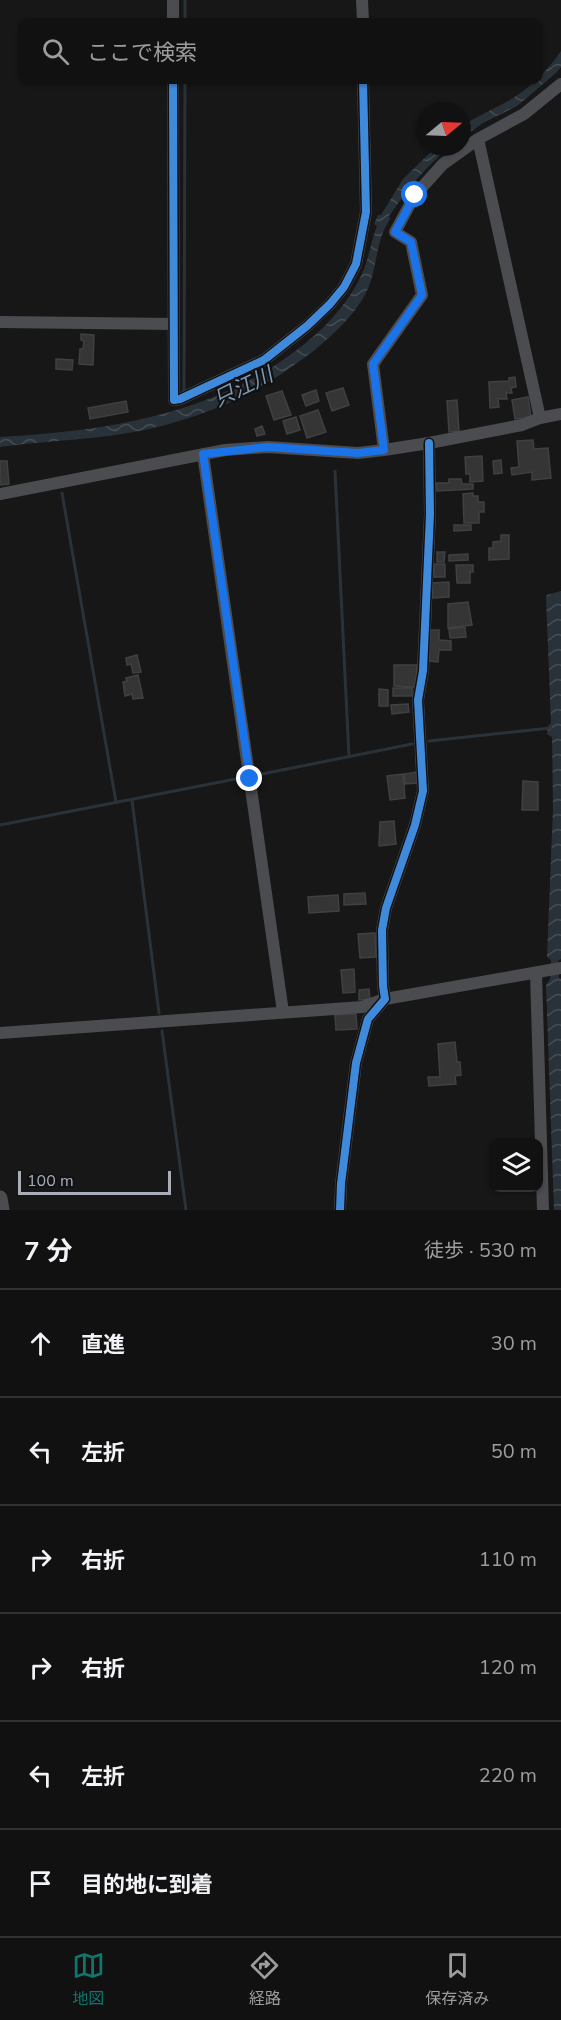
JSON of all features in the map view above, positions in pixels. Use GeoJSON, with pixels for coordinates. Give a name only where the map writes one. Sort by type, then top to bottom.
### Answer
{"type":"FeatureCollection","features":[{"type":"Feature","properties":{"kind":"street"},"geometry":{"type":"LineString","coordinates":[[173,0],[173,18]]}},
{"type":"Feature","properties":{"kind":"street"},"geometry":{"type":"LineString","coordinates":[[362,0],[363,18]]}},
{"type":"Feature","properties":{"kind":"street"},"geometry":{"type":"LineString","coordinates":[[173,84],[174,400],[264,360],[307,326],[344,286],[356,264],[366,212],[363,84]]}},
{"type":"Feature","properties":{"kind":"street"},"geometry":{"type":"LineString","coordinates":[[384,450],[373,364],[422,295],[411,242],[395,232],[415,195],[443,164],[478,139],[524,114],[561,84]]}},
{"type":"Feature","properties":{"kind":"street"},"geometry":{"type":"LineString","coordinates":[[478,139],[540,418]]}},
{"type":"Feature","properties":{"kind":"street"},"geometry":{"type":"LineString","coordinates":[[0,322],[174,324]]}},
{"type":"Feature","properties":{"kind":"street"},"geometry":{"type":"LineString","coordinates":[[0,494],[203,454],[268,447],[358,453],[429,443],[522,425],[540,418],[561,414]]}},
{"type":"Feature","properties":{"kind":"street"},"geometry":{"type":"LineString","coordinates":[[340,1210],[341,1184],[356,1063],[368,1019],[385,999],[382,930],[386,908],[415,825],[423,791],[418,700],[423,671],[429,536],[429,443]]}},
{"type":"Feature","properties":{"kind":"street"},"geometry":{"type":"LineString","coordinates":[[203,454],[283,1012]]}},
{"type":"Feature","properties":{"kind":"street"},"geometry":{"type":"LineString","coordinates":[[0,1033],[362,1007],[385,999],[561,968]]}},
{"type":"Feature","properties":{"kind":"street"},"geometry":{"type":"LineString","coordinates":[[541,972],[543,1210]]}},
{"type":"Feature","properties":{"kind":"street"},"geometry":{"type":"LineString","coordinates":[[0,1198],[2,1210]]}},
{"type":"Feature","properties":{"kind":"water"},"geometry":{"type":"Polygon","coordinates":[[[561,51],[561,67],[543,84],[543,74],[561,51]]]}},
{"type":"Feature","properties":{"kind":"water"},"geometry":{"type":"Polygon","coordinates":[[[532,84],[543,84],[517,106],[471,132],[471,121],[505,103],[532,84]]]}},
{"type":"Feature","properties":{"kind":"water","name":"只江川"},"geometry":{"type":"Polygon","coordinates":[[[427,156],[440,156],[417,179],[389,216],[390,219],[379,243],[370,283],[362,300],[332,334],[276,378],[208,412],[159,427],[109,436],[0,447],[0,437],[77,430],[154,416],[227,391],[261,374],[313,337],[338,312],[364,269],[378,215],[381,215],[403,179],[427,156]]]}},
{"type":"Feature","properties":{"kind":"water"},"geometry":{"type":"Polygon","coordinates":[[[561,591],[561,959],[558,961],[561,979],[561,1210],[554,1210],[546,985],[550,979],[551,960],[547,957],[553,808],[552,737],[547,734],[551,723],[546,597],[561,591]]]}},
{"type":"Feature","properties":{"kind":"building"},"geometry":{"type":"Polygon","coordinates":[[[81,334],[94,335],[93,365],[79,364],[80,349],[83,349],[84,341],[81,340],[81,334]]]}},
{"type":"Feature","properties":{"kind":"building"},"geometry":{"type":"Polygon","coordinates":[[[56,359],[73,360],[72,370],[56,369],[56,359]]]}},
{"type":"Feature","properties":{"kind":"building"},"geometry":{"type":"Polygon","coordinates":[[[515,377],[516,387],[511,388],[512,393],[506,393],[507,399],[498,399],[499,407],[490,408],[489,382],[509,381],[509,378],[515,377]]]}},
{"type":"Feature","properties":{"kind":"building"},"geometry":{"type":"Polygon","coordinates":[[[343,388],[349,405],[332,411],[326,393],[343,388]]]}},
{"type":"Feature","properties":{"kind":"building"},"geometry":{"type":"Polygon","coordinates":[[[316,390],[319,401],[306,406],[302,395],[316,390]]]}},
{"type":"Feature","properties":{"kind":"building"},"geometry":{"type":"Polygon","coordinates":[[[282,391],[291,415],[274,420],[266,396],[282,391]]]}},
{"type":"Feature","properties":{"kind":"building"},"geometry":{"type":"Polygon","coordinates":[[[528,397],[531,417],[515,419],[512,400],[528,397]]]}},
{"type":"Feature","properties":{"kind":"building"},"geometry":{"type":"Polygon","coordinates":[[[457,400],[459,431],[449,432],[447,401],[457,400]]]}},
{"type":"Feature","properties":{"kind":"building"},"geometry":{"type":"Polygon","coordinates":[[[126,401],[128,412],[90,419],[88,408],[126,401]]]}},
{"type":"Feature","properties":{"kind":"building"},"geometry":{"type":"Polygon","coordinates":[[[318,410],[326,432],[307,438],[300,416],[318,410]]]}},
{"type":"Feature","properties":{"kind":"building"},"geometry":{"type":"Polygon","coordinates":[[[296,417],[300,430],[287,434],[283,421],[296,417]]]}},
{"type":"Feature","properties":{"kind":"building"},"geometry":{"type":"Polygon","coordinates":[[[262,426],[265,434],[257,436],[255,429],[262,426]]]}},
{"type":"Feature","properties":{"kind":"building"},"geometry":{"type":"Polygon","coordinates":[[[533,440],[534,449],[548,448],[551,478],[532,480],[532,472],[512,475],[511,468],[519,467],[517,441],[533,440]]]}},
{"type":"Feature","properties":{"kind":"building"},"geometry":{"type":"Polygon","coordinates":[[[482,456],[483,481],[470,482],[470,474],[466,474],[465,457],[482,456]]]}},
{"type":"Feature","properties":{"kind":"building"},"geometry":{"type":"Polygon","coordinates":[[[501,460],[502,473],[494,474],[493,461],[501,460]]]}},
{"type":"Feature","properties":{"kind":"building"},"geometry":{"type":"Polygon","coordinates":[[[0,461],[7,461],[9,484],[0,485],[0,461]]]}},
{"type":"Feature","properties":{"kind":"building"},"geometry":{"type":"Polygon","coordinates":[[[449,479],[461,479],[462,484],[473,484],[473,489],[437,491],[436,483],[449,483],[449,479]]]}},
{"type":"Feature","properties":{"kind":"building"},"geometry":{"type":"Polygon","coordinates":[[[473,493],[473,496],[478,496],[478,502],[484,502],[484,512],[479,512],[479,523],[464,523],[463,494],[473,493]]]}},
{"type":"Feature","properties":{"kind":"building"},"geometry":{"type":"Polygon","coordinates":[[[454,525],[471,525],[471,530],[454,531],[454,525]]]}},
{"type":"Feature","properties":{"kind":"building"},"geometry":{"type":"Polygon","coordinates":[[[501,535],[509,535],[509,559],[489,560],[489,548],[493,548],[493,542],[501,541],[501,535]]]}},
{"type":"Feature","properties":{"kind":"building"},"geometry":{"type":"Polygon","coordinates":[[[437,552],[445,552],[444,562],[437,562],[437,552]]]}},
{"type":"Feature","properties":{"kind":"building"},"geometry":{"type":"Polygon","coordinates":[[[468,554],[468,560],[449,561],[449,555],[468,554]]]}},
{"type":"Feature","properties":{"kind":"building"},"geometry":{"type":"Polygon","coordinates":[[[434,564],[445,564],[445,577],[434,577],[434,564]]]}},
{"type":"Feature","properties":{"kind":"building"},"geometry":{"type":"Polygon","coordinates":[[[456,565],[473,565],[473,572],[470,572],[470,583],[457,583],[456,565]]]}},
{"type":"Feature","properties":{"kind":"building"},"geometry":{"type":"Polygon","coordinates":[[[449,582],[449,597],[432,598],[432,583],[449,582]]]}},
{"type":"Feature","properties":{"kind":"building"},"geometry":{"type":"Polygon","coordinates":[[[468,602],[472,625],[448,628],[448,604],[468,602]]]}},
{"type":"Feature","properties":{"kind":"building"},"geometry":{"type":"Polygon","coordinates":[[[465,627],[466,637],[450,638],[449,629],[465,627]]]}},
{"type":"Feature","properties":{"kind":"building"},"geometry":{"type":"Polygon","coordinates":[[[430,630],[439,630],[439,640],[451,641],[451,650],[439,650],[438,662],[429,661],[430,630]]]}},
{"type":"Feature","properties":{"kind":"building"},"geometry":{"type":"Polygon","coordinates":[[[137,655],[141,672],[133,673],[131,664],[127,665],[126,658],[137,655]]]}},
{"type":"Feature","properties":{"kind":"building"},"geometry":{"type":"Polygon","coordinates":[[[394,665],[417,665],[415,687],[394,686],[394,665]]]}},
{"type":"Feature","properties":{"kind":"building"},"geometry":{"type":"Polygon","coordinates":[[[138,675],[143,698],[133,699],[132,694],[125,696],[123,682],[127,681],[126,678],[138,675]]]}},
{"type":"Feature","properties":{"kind":"building"},"geometry":{"type":"Polygon","coordinates":[[[393,688],[412,688],[412,696],[393,696],[393,688]]]}},
{"type":"Feature","properties":{"kind":"building"},"geometry":{"type":"Polygon","coordinates":[[[379,689],[388,690],[388,706],[379,706],[379,689]]]}},
{"type":"Feature","properties":{"kind":"building"},"geometry":{"type":"Polygon","coordinates":[[[408,704],[409,712],[392,714],[391,705],[408,704]]]}},
{"type":"Feature","properties":{"kind":"building"},"geometry":{"type":"Polygon","coordinates":[[[416,772],[418,783],[405,784],[404,774],[416,772]]]}},
{"type":"Feature","properties":{"kind":"building"},"geometry":{"type":"Polygon","coordinates":[[[403,774],[405,798],[390,800],[387,776],[403,774]]]}},
{"type":"Feature","properties":{"kind":"building"},"geometry":{"type":"Polygon","coordinates":[[[523,781],[538,782],[538,810],[522,810],[523,781]]]}},
{"type":"Feature","properties":{"kind":"building"},"geometry":{"type":"Polygon","coordinates":[[[394,821],[396,844],[379,846],[380,822],[394,821]]]}},
{"type":"Feature","properties":{"kind":"building"},"geometry":{"type":"Polygon","coordinates":[[[365,893],[366,904],[344,905],[344,894],[365,893]]]}},
{"type":"Feature","properties":{"kind":"building"},"geometry":{"type":"Polygon","coordinates":[[[338,895],[339,911],[309,913],[308,897],[338,895]]]}},
{"type":"Feature","properties":{"kind":"building"},"geometry":{"type":"Polygon","coordinates":[[[375,933],[376,957],[360,958],[358,934],[375,933]]]}},
{"type":"Feature","properties":{"kind":"building"},"geometry":{"type":"Polygon","coordinates":[[[354,969],[355,992],[343,993],[341,970],[354,969]]]}},
{"type":"Feature","properties":{"kind":"building"},"geometry":{"type":"Polygon","coordinates":[[[369,989],[370,999],[359,1000],[359,990],[369,989]]]}},
{"type":"Feature","properties":{"kind":"building"},"geometry":{"type":"Polygon","coordinates":[[[356,1014],[357,1029],[336,1030],[335,1015],[356,1014]]]}},
{"type":"Feature","properties":{"kind":"building"},"geometry":{"type":"Polygon","coordinates":[[[455,1042],[461,1075],[455,1076],[456,1084],[429,1086],[428,1077],[440,1077],[438,1044],[455,1042]]]}},
{"type":"Feature","properties":{"kind":"waterway"},"geometry":{"type":"LineString","coordinates":[[185,0],[185,18]]}},
{"type":"Feature","properties":{"kind":"waterway"},"geometry":{"type":"LineString","coordinates":[[184,392],[185,84]]}},
{"type":"Feature","properties":{"kind":"waterway"},"geometry":{"type":"LineString","coordinates":[[335,471],[349,757]]}},
{"type":"Feature","properties":{"kind":"waterway"},"geometry":{"type":"LineString","coordinates":[[62,493],[116,802]]}},
{"type":"Feature","properties":{"kind":"waterway"},"geometry":{"type":"LineString","coordinates":[[429,741],[550,728]]}},
{"type":"Feature","properties":{"kind":"waterway"},"geometry":{"type":"LineString","coordinates":[[252,776],[412,744]]}},
{"type":"Feature","properties":{"kind":"waterway"},"geometry":{"type":"LineString","coordinates":[[0,825],[246,777]]}},
{"type":"Feature","properties":{"kind":"waterway"},"geometry":{"type":"LineString","coordinates":[[132,800],[159,1013]]}},
{"type":"Feature","properties":{"kind":"waterway"},"geometry":{"type":"LineString","coordinates":[[162,1031],[186,1210]]}},
{"type":"Feature","properties":{"kind":"cycle path"},"geometry":{"type":"LineString","coordinates":[[173,84],[174,400],[264,360],[307,326],[344,287],[356,264],[366,212],[363,84]]}},
{"type":"Feature","properties":{"kind":"cycle path"},"geometry":{"type":"LineString","coordinates":[[340,1210],[341,1184],[356,1063],[368,1019],[385,999],[382,930],[386,908],[415,825],[423,791],[418,700],[423,671],[430,514],[429,443]]}},
{"type":"Feature","properties":{"kind":"route"},"geometry":{"type":"LineString","coordinates":[[250,779],[203,454],[268,447],[358,453],[384,450],[373,364],[422,295],[411,242],[395,232],[415,195]]}}]}
